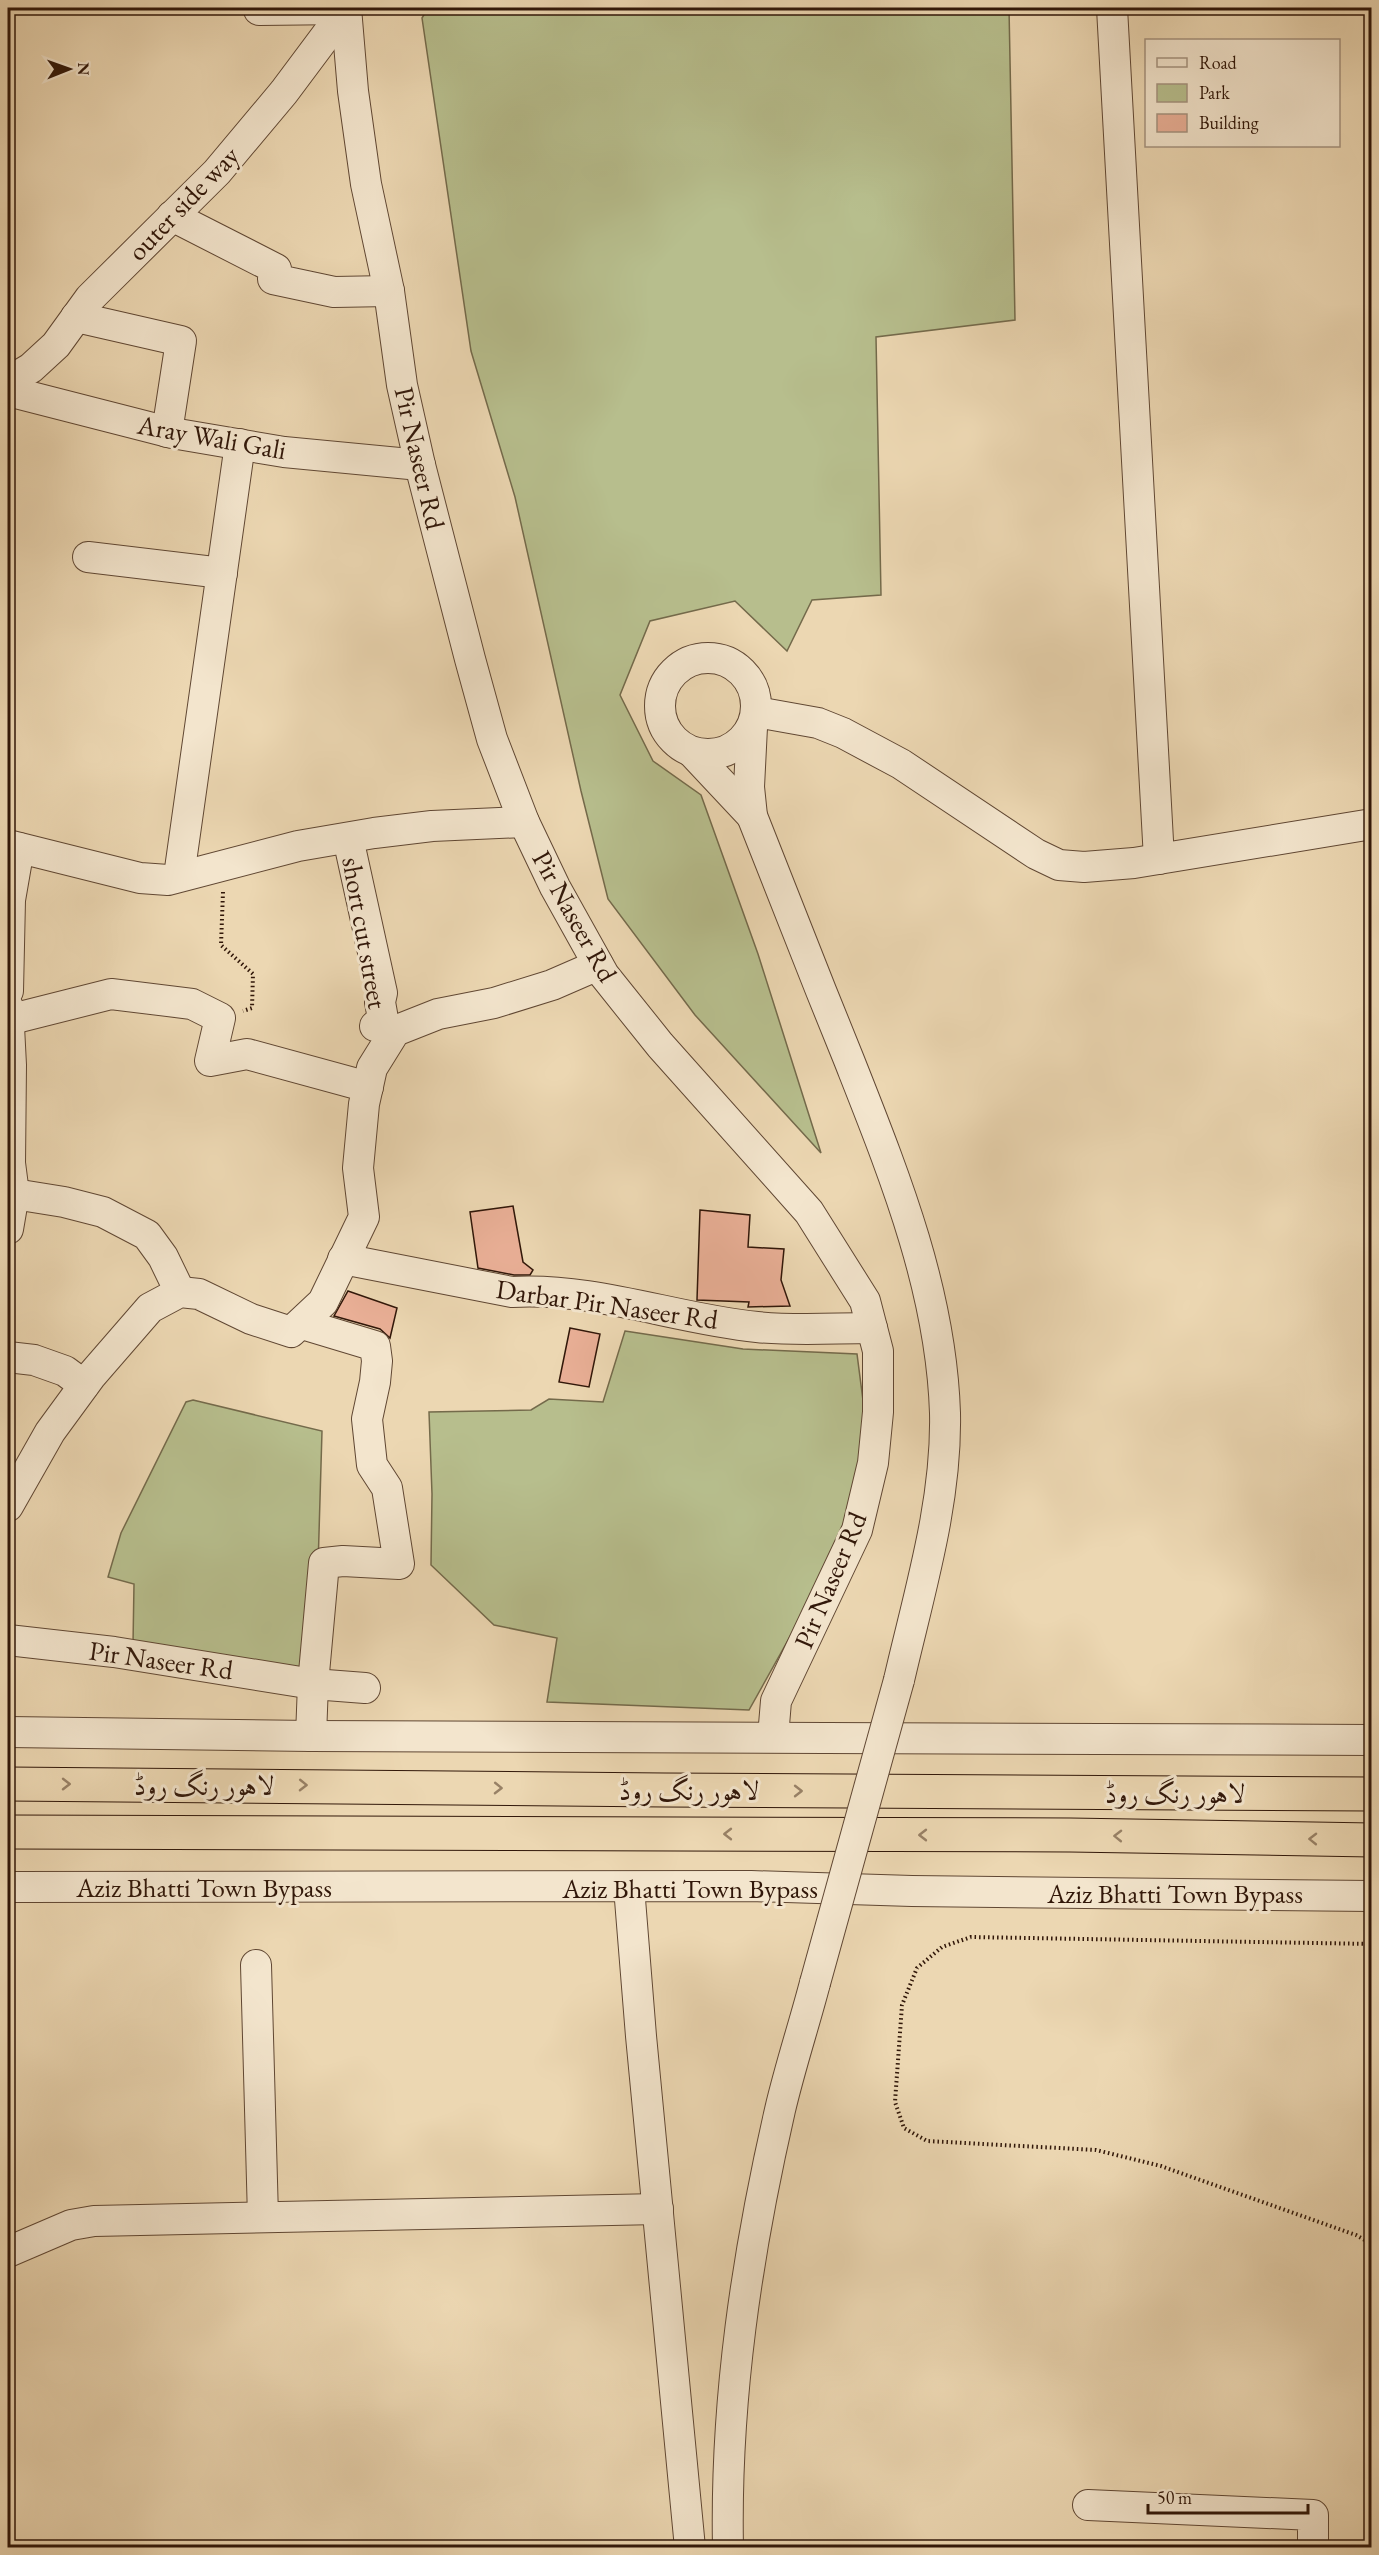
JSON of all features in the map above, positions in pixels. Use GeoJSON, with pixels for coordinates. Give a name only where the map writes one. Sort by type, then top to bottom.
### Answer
{"type":"FeatureCollection","features":[{"type":"Feature","properties":{"kind":"highway","name":"لاہور رنگ روڈ"},"geometry":{"type":"LineString","coordinates":[[8,1784],[1371,1794]]}},
{"type":"Feature","properties":{"kind":"highway","name":"لاہور رنگ روڈ"},"geometry":{"type":"LineString","coordinates":[[8,1832],[1046,1835],[1371,1840]]}},
{"type":"Feature","properties":{"kind":"street"},"geometry":{"type":"LineString","coordinates":[[259,10],[346,8]]}},
{"type":"Feature","properties":{"kind":"street","name":"outer side way"},"geometry":{"type":"LineString","coordinates":[[8,385],[11,380],[31,368],[56,345],[90,298],[217,172],[284,92],[346,8]]}},
{"type":"Feature","properties":{"kind":"street","name":"Pir Naseer Rd"},"geometry":{"type":"LineString","coordinates":[[346,8],[353,91],[366,184],[389,291],[402,385],[420,465],[492,739],[524,822],[555,887],[604,975],[660,1045],[809,1212],[865,1301],[878,1351],[878,1412],[873,1463],[857,1530],[776,1701],[773,1737]]}},
{"type":"Feature","properties":{"kind":"street"},"geometry":{"type":"LineString","coordinates":[[1112,8],[1159,859]]}},
{"type":"Feature","properties":{"kind":"street"},"geometry":{"type":"LineString","coordinates":[[172,216],[276,269],[273,279],[334,292],[389,291]]}},
{"type":"Feature","properties":{"kind":"street"},"geometry":{"type":"LineString","coordinates":[[76,317],[181,341],[167,432]]}},
{"type":"Feature","properties":{"kind":"street","name":"Aray Wali Gali"},"geometry":{"type":"LineString","coordinates":[[8,392],[167,432],[284,452],[420,465]]}},
{"type":"Feature","properties":{"kind":"street"},"geometry":{"type":"LineString","coordinates":[[179,876],[240,444]]}},
{"type":"Feature","properties":{"kind":"street"},"geometry":{"type":"LineString","coordinates":[[88,557],[222,573]]}},
{"type":"Feature","properties":{"kind":"street"},"geometry":{"type":"LineString","coordinates":[[728,2547],[726,2478],[732,2391],[756,2229],[781,2110],[899,1680],[934,1528],[942,1472],[945,1414],[940,1354],[932,1308],[918,1252],[892,1168],[752,816],[749,767],[754,719],[756,696],[741,669],[727,661],[712,657],[696,659],[682,665],[671,675],[663,688],[660,704],[662,719],[668,734],[678,745],[692,752],[706,755],[733,748],[744,739],[754,719]]}},
{"type":"Feature","properties":{"kind":"street"},"geometry":{"type":"LineString","coordinates":[[754,719],[818,723],[843,733],[901,764],[1022,844],[1059,865],[1084,867],[1159,859],[1371,824]]}},
{"type":"Feature","properties":{"kind":"street"},"geometry":{"type":"LineString","coordinates":[[692,752],[752,816]]}},
{"type":"Feature","properties":{"kind":"street"},"geometry":{"type":"LineString","coordinates":[[8,991],[13,847],[140,878],[168,880],[224,864],[348,837],[432,826],[524,822]]}},
{"type":"Feature","properties":{"kind":"street","name":"short cut street"},"geometry":{"type":"LineString","coordinates":[[348,837],[382,993],[380,1002],[383,1019],[375,1026]]}},
{"type":"Feature","properties":{"kind":"street"},"geometry":{"type":"LineString","coordinates":[[8,1506],[50,1432],[84,1385],[150,1308],[180,1292],[199,1294],[251,1319],[291,1332],[323,1302],[364,1217],[358,1168],[368,1087],[372,1068],[395,1031],[438,1014],[494,1003],[552,985],[598,965]]}},
{"type":"Feature","properties":{"kind":"street"},"geometry":{"type":"LineString","coordinates":[[8,1020],[111,994],[192,1004],[220,1018],[210,1061],[247,1054],[368,1087]]}},
{"type":"Feature","properties":{"kind":"street"},"geometry":{"type":"LineString","coordinates":[[8,1007],[11,1065],[11,1194],[8,1229]]}},
{"type":"Feature","properties":{"kind":"street"},"geometry":{"type":"LineString","coordinates":[[11,1194],[64,1202],[104,1212],[147,1235],[163,1257],[180,1292]]}},
{"type":"Feature","properties":{"kind":"street","name":"Darbar Pir Naseer Rd"},"geometry":{"type":"LineString","coordinates":[[344,1259],[512,1292],[532,1291],[592,1297],[758,1327],[872,1328]]}},
{"type":"Feature","properties":{"kind":"street"},"geometry":{"type":"LineString","coordinates":[[302,1324],[375,1346],[377,1361],[367,1419],[372,1465],[387,1488],[399,1564],[343,1561],[324,1563],[313,1684],[311,1736]]}},
{"type":"Feature","properties":{"kind":"street"},"geometry":{"type":"LineString","coordinates":[[8,1357],[34,1360],[64,1371],[84,1385]]}},
{"type":"Feature","properties":{"kind":"street","name":"Pir Naseer Rd"},"geometry":{"type":"LineString","coordinates":[[8,1640],[114,1652],[313,1684],[365,1688]]}},
{"type":"Feature","properties":{"kind":"street"},"geometry":{"type":"LineString","coordinates":[[8,1732],[311,1736],[1371,1740]]}},
{"type":"Feature","properties":{"kind":"street","name":"Aziz Bhatti Town Bypass"},"geometry":{"type":"LineString","coordinates":[[8,1887],[751,1886],[912,1891],[1371,1896]]}},
{"type":"Feature","properties":{"kind":"street"},"geometry":{"type":"LineString","coordinates":[[629,1887],[690,2547]]}},
{"type":"Feature","properties":{"kind":"street"},"geometry":{"type":"LineString","coordinates":[[256,1965],[263,2217]]}},
{"type":"Feature","properties":{"kind":"street"},"geometry":{"type":"LineString","coordinates":[[8,2252],[71,2225],[94,2221],[658,2209]]}},
{"type":"Feature","properties":{"kind":"street"},"geometry":{"type":"LineString","coordinates":[[1088,2505],[1313,2515],[1313,2547]]}},
{"type":"Feature","properties":{"kind":"path"},"geometry":{"type":"LineString","coordinates":[[220,1018],[252,1008],[253,997],[253,975],[221,945],[224,864]]}},
{"type":"Feature","properties":{"kind":"path"},"geometry":{"type":"LineString","coordinates":[[1371,1944],[971,1937],[942,1947],[917,1968],[902,2005],[895,2102],[904,2128],[927,2141],[1096,2150],[1161,2166],[1356,2235],[1371,2244]]}},
{"type":"Feature","properties":{"kind":"green space"},"geometry":{"type":"Polygon","coordinates":[[[428,8],[1009,8],[1015,320],[876,337],[881,595],[812,600],[787,651],[735,601],[650,621],[620,695],[653,761],[701,795],[758,954],[821,1153],[695,1015],[608,899],[581,791],[515,497],[471,351],[422,18],[428,8]]]}},
{"type":"Feature","properties":{"kind":"green space"},"geometry":{"type":"Polygon","coordinates":[[[625,1331],[743,1349],[857,1354],[865,1416],[853,1524],[749,1710],[547,1702],[557,1638],[494,1625],[431,1565],[432,1494],[429,1412],[531,1410],[549,1399],[603,1402],[625,1331]]]}},
{"type":"Feature","properties":{"kind":"green space"},"geometry":{"type":"Polygon","coordinates":[[[193,1400],[322,1431],[315,1670],[133,1644],[134,1584],[108,1577],[121,1533],[186,1402],[193,1400]]]}},
{"type":"Feature","properties":{"kind":"building"},"geometry":{"type":"Polygon","coordinates":[[[513,1206],[523,1262],[533,1270],[530,1275],[514,1275],[478,1268],[470,1212],[513,1206]]]}},
{"type":"Feature","properties":{"kind":"building"},"geometry":{"type":"Polygon","coordinates":[[[700,1210],[750,1215],[748,1247],[784,1249],[781,1280],[790,1306],[748,1307],[749,1302],[697,1300],[700,1210]]]}},
{"type":"Feature","properties":{"kind":"building"},"geometry":{"type":"Polygon","coordinates":[[[348,1291],[397,1308],[390,1338],[380,1329],[334,1316],[348,1291]]]}},
{"type":"Feature","properties":{"kind":"building"},"geometry":{"type":"Polygon","coordinates":[[[570,1328],[600,1334],[589,1387],[559,1382],[570,1328]]]}}]}
